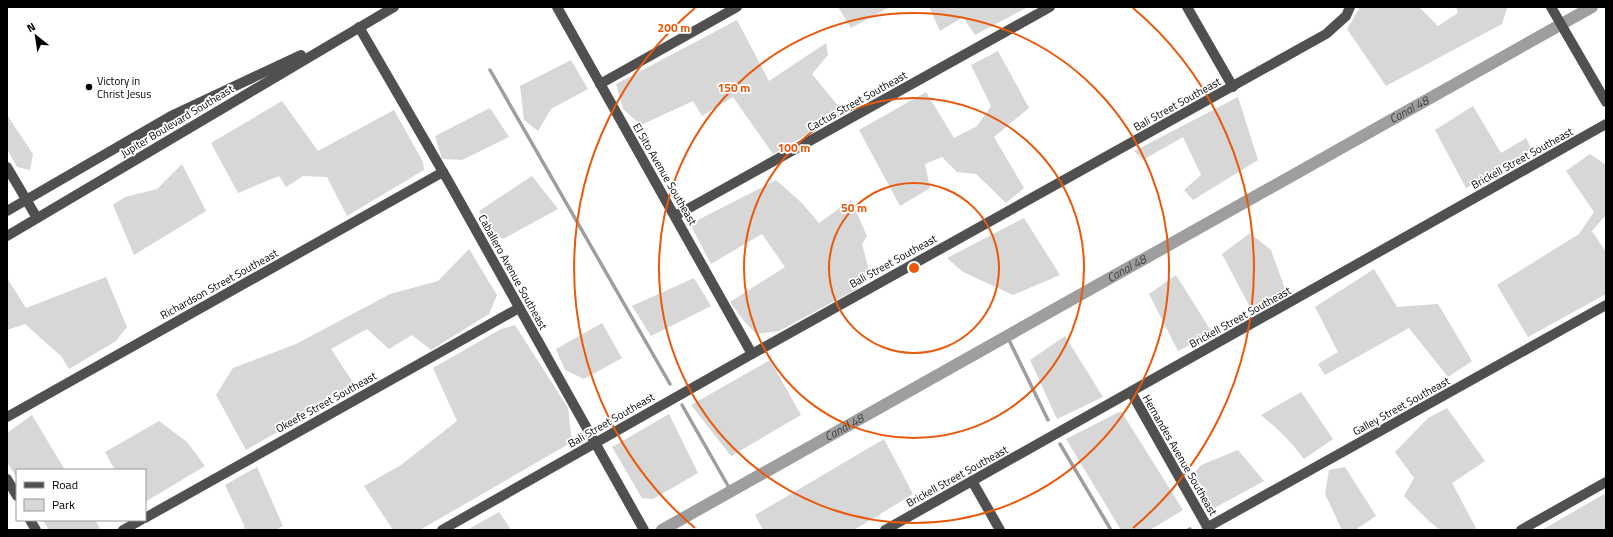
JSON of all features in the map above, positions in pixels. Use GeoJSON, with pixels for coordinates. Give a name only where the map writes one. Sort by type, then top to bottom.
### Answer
{"type":"FeatureCollection","features":[{"type":"Feature","properties":{"kind":"street","name":"Jupiter Boulevard Southeast"},"geometry":{"type":"LineString","coordinates":[[7,236],[394,7]]}},
{"type":"Feature","properties":{"kind":"street","name":"El Sito Avenue Southeast"},"geometry":{"type":"LineString","coordinates":[[557,7],[752,354]]}},
{"type":"Feature","properties":{"kind":"street"},"geometry":{"type":"LineString","coordinates":[[600,84],[737,7]]}},
{"type":"Feature","properties":{"kind":"street","name":"Cactus Street Southeast"},"geometry":{"type":"LineString","coordinates":[[675,216],[1050,7]]}},
{"type":"Feature","properties":{"kind":"street"},"geometry":{"type":"LineString","coordinates":[[1187,7],[1233,87]]}},
{"type":"Feature","properties":{"kind":"street","name":"Bali Street Southeast"},"geometry":{"type":"LineString","coordinates":[[442,530],[752,354],[1326,34],[1346,16],[1350,7]]}},
{"type":"Feature","properties":{"kind":"street"},"geometry":{"type":"LineString","coordinates":[[1551,7],[1606,102]]}},
{"type":"Feature","properties":{"kind":"street","name":"Jupiter Boulevard Southeast"},"geometry":{"type":"LineString","coordinates":[[7,211],[171,116],[359,28]]}},
{"type":"Feature","properties":{"kind":"street","name":"Caballero Avenue Southeast"},"geometry":{"type":"LineString","coordinates":[[359,28],[443,172],[644,530]]}},
{"type":"Feature","properties":{"kind":"street","name":"Brickell Street Southeast"},"geometry":{"type":"LineString","coordinates":[[885,530],[1606,124]]}},
{"type":"Feature","properties":{"kind":"street"},"geometry":{"type":"LineString","coordinates":[[7,167],[37,218]]}},
{"type":"Feature","properties":{"kind":"street","name":"Richardson Street Southeast"},"geometry":{"type":"LineString","coordinates":[[7,417],[443,172]]}},
{"type":"Feature","properties":{"kind":"street","name":"Galley Street Southeast"},"geometry":{"type":"LineString","coordinates":[[1208,529],[1606,305]]}},
{"type":"Feature","properties":{"kind":"street","name":"Okeefe Street Southeast"},"geometry":{"type":"LineString","coordinates":[[146,517],[519,308]]}},
{"type":"Feature","properties":{"kind":"street","name":"Hernandes Avenue Southeast"},"geometry":{"type":"LineString","coordinates":[[1131,392],[1208,529]]}},
{"type":"Feature","properties":{"kind":"street"},"geometry":{"type":"LineString","coordinates":[[7,478],[16,494]]}},
{"type":"Feature","properties":{"kind":"street"},"geometry":{"type":"LineString","coordinates":[[972,481],[1000,530]]}},
{"type":"Feature","properties":{"kind":"street"},"geometry":{"type":"LineString","coordinates":[[1521,530],[1606,482]]}},
{"type":"Feature","properties":{"kind":"street"},"geometry":{"type":"LineString","coordinates":[[31,521],[36,530]]}},
{"type":"Feature","properties":{"kind":"street"},"geometry":{"type":"LineString","coordinates":[[123,530],[139,521]]}},
{"type":"Feature","properties":{"kind":"green space"},"geometry":{"type":"Polygon","coordinates":[[[838,7],[890,7],[851,28],[838,7]]]}},
{"type":"Feature","properties":{"kind":"green space"},"geometry":{"type":"Polygon","coordinates":[[[929,7],[1028,7],[975,35],[963,17],[940,31],[929,7]]]}},
{"type":"Feature","properties":{"kind":"green space"},"geometry":{"type":"Polygon","coordinates":[[[1360,7],[1419,7],[1438,26],[1458,13],[1456,7],[1507,8],[1502,24],[1386,86],[1347,29],[1360,7]]]}},
{"type":"Feature","properties":{"kind":"green space"},"geometry":{"type":"Polygon","coordinates":[[[737,20],[769,81],[826,43],[828,55],[812,74],[844,113],[773,154],[733,97],[702,116],[693,101],[641,125],[623,109],[616,84],[737,20]]]}},
{"type":"Feature","properties":{"kind":"green space"},"geometry":{"type":"Polygon","coordinates":[[[998,51],[1029,108],[994,137],[1024,188],[1006,203],[976,174],[957,172],[942,157],[925,164],[930,188],[900,206],[859,130],[926,92],[954,138],[977,126],[991,106],[971,65],[998,51]]]}},
{"type":"Feature","properties":{"kind":"green space"},"geometry":{"type":"Polygon","coordinates":[[[571,60],[588,89],[551,109],[538,131],[524,120],[520,86],[571,60]]]}},
{"type":"Feature","properties":{"kind":"green space"},"geometry":{"type":"Polygon","coordinates":[[[1238,97],[1258,160],[1193,200],[1184,190],[1201,175],[1183,137],[1143,160],[1134,151],[1238,97]]]}},
{"type":"Feature","properties":{"kind":"green space"},"geometry":{"type":"Polygon","coordinates":[[[282,101],[318,151],[394,110],[423,162],[424,170],[347,216],[327,177],[303,176],[286,187],[279,176],[238,193],[211,143],[282,101]]]}},
{"type":"Feature","properties":{"kind":"green space"},"geometry":{"type":"Polygon","coordinates":[[[1473,106],[1501,153],[1526,138],[1533,152],[1466,188],[1435,130],[1473,106]]]}},
{"type":"Feature","properties":{"kind":"green space"},"geometry":{"type":"Polygon","coordinates":[[[490,108],[509,137],[462,160],[442,159],[435,136],[490,108]]]}},
{"type":"Feature","properties":{"kind":"green space"},"geometry":{"type":"Polygon","coordinates":[[[7,115],[33,154],[30,170],[17,167],[7,149],[7,115]]]}},
{"type":"Feature","properties":{"kind":"green space"},"geometry":{"type":"Polygon","coordinates":[[[1590,154],[1606,165],[1606,215],[1592,231],[1606,252],[1606,294],[1528,337],[1497,285],[1579,234],[1594,212],[1566,171],[1590,154]]]}},
{"type":"Feature","properties":{"kind":"green space"},"geometry":{"type":"Polygon","coordinates":[[[182,164],[206,211],[134,255],[113,205],[125,197],[157,189],[182,164]]]}},
{"type":"Feature","properties":{"kind":"green space"},"geometry":{"type":"Polygon","coordinates":[[[532,176],[558,209],[503,239],[488,228],[479,211],[532,176]]]}},
{"type":"Feature","properties":{"kind":"green space"},"geometry":{"type":"Polygon","coordinates":[[[776,180],[802,203],[819,223],[851,200],[867,236],[862,244],[870,274],[857,289],[779,331],[756,334],[730,302],[785,267],[762,234],[711,264],[690,224],[776,180]]]}},
{"type":"Feature","properties":{"kind":"green space"},"geometry":{"type":"Polygon","coordinates":[[[1024,218],[1060,275],[1013,295],[963,272],[947,258],[1024,218]]]}},
{"type":"Feature","properties":{"kind":"green space"},"geometry":{"type":"Polygon","coordinates":[[[1250,233],[1271,250],[1285,289],[1251,309],[1222,254],[1250,233]]]}},
{"type":"Feature","properties":{"kind":"green space"},"geometry":{"type":"Polygon","coordinates":[[[469,249],[497,295],[489,314],[431,350],[412,335],[389,349],[367,329],[331,349],[356,387],[246,450],[216,395],[233,368],[296,344],[390,294],[438,281],[469,249]]]}},
{"type":"Feature","properties":{"kind":"green space"},"geometry":{"type":"Polygon","coordinates":[[[1374,269],[1397,307],[1438,304],[1472,361],[1448,377],[1409,328],[1325,375],[1318,364],[1338,352],[1315,307],[1374,269]]]}},
{"type":"Feature","properties":{"kind":"green space"},"geometry":{"type":"Polygon","coordinates":[[[1176,275],[1213,334],[1178,351],[1149,294],[1176,275]]]}},
{"type":"Feature","properties":{"kind":"green space"},"geometry":{"type":"Polygon","coordinates":[[[106,277],[127,327],[116,341],[69,369],[61,356],[25,324],[7,330],[7,278],[26,308],[106,277]]]}},
{"type":"Feature","properties":{"kind":"green space"},"geometry":{"type":"Polygon","coordinates":[[[694,278],[711,306],[651,336],[632,306],[694,278]]]}},
{"type":"Feature","properties":{"kind":"green space"},"geometry":{"type":"Polygon","coordinates":[[[602,323],[622,358],[584,379],[565,370],[556,349],[602,323]]]}},
{"type":"Feature","properties":{"kind":"green space"},"geometry":{"type":"Polygon","coordinates":[[[515,325],[568,408],[572,442],[420,530],[393,530],[364,486],[401,465],[457,421],[433,368],[501,329],[515,325]]]}},
{"type":"Feature","properties":{"kind":"green space"},"geometry":{"type":"Polygon","coordinates":[[[1065,336],[1103,397],[1057,419],[1030,360],[1065,336]]]}},
{"type":"Feature","properties":{"kind":"green space"},"geometry":{"type":"Polygon","coordinates":[[[770,360],[801,415],[731,456],[691,405],[770,360]]]}},
{"type":"Feature","properties":{"kind":"green space"},"geometry":{"type":"Polygon","coordinates":[[[1301,392],[1333,439],[1304,459],[1284,436],[1261,415],[1301,392]]]}},
{"type":"Feature","properties":{"kind":"green space"},"geometry":{"type":"Polygon","coordinates":[[[1447,408],[1485,461],[1452,483],[1477,530],[1440,530],[1404,496],[1414,478],[1395,452],[1428,418],[1447,408]]]}},
{"type":"Feature","properties":{"kind":"green space"},"geometry":{"type":"Polygon","coordinates":[[[1121,411],[1183,510],[1150,530],[1121,530],[1066,439],[1121,411]]]}},
{"type":"Feature","properties":{"kind":"green space"},"geometry":{"type":"Polygon","coordinates":[[[669,414],[698,473],[653,499],[642,498],[612,447],[669,414]]]}},
{"type":"Feature","properties":{"kind":"green space"},"geometry":{"type":"Polygon","coordinates":[[[32,415],[64,469],[16,469],[16,476],[7,462],[7,433],[32,415]]]}},
{"type":"Feature","properties":{"kind":"green space"},"geometry":{"type":"Polygon","coordinates":[[[159,421],[187,442],[205,466],[146,501],[146,469],[114,469],[105,452],[159,421]]]}},
{"type":"Feature","properties":{"kind":"green space"},"geometry":{"type":"Polygon","coordinates":[[[884,439],[913,494],[854,530],[763,530],[755,515],[884,439]]]}},
{"type":"Feature","properties":{"kind":"green space"},"geometry":{"type":"Polygon","coordinates":[[[1238,450],[1264,481],[1209,511],[1191,477],[1201,465],[1238,450]]]}},
{"type":"Feature","properties":{"kind":"green space"},"geometry":{"type":"Polygon","coordinates":[[[257,467],[283,526],[276,530],[244,530],[244,525],[225,485],[257,467]]]}},
{"type":"Feature","properties":{"kind":"green space"},"geometry":{"type":"Polygon","coordinates":[[[1345,467],[1376,516],[1355,530],[1342,530],[1325,494],[1329,470],[1345,467]]]}},
{"type":"Feature","properties":{"kind":"green space"},"geometry":{"type":"Polygon","coordinates":[[[1606,493],[1606,530],[1542,530],[1606,493]]]}},
{"type":"Feature","properties":{"kind":"green space"},"geometry":{"type":"Polygon","coordinates":[[[499,512],[511,530],[467,530],[499,512]]]}},
{"type":"Feature","properties":{"kind":"green space"},"geometry":{"type":"Polygon","coordinates":[[[44,521],[96,521],[101,530],[49,530],[44,521]]]}},
{"type":"Feature","properties":{"kind":"waterway","name":"Canal 48"},"geometry":{"type":"LineString","coordinates":[[662,530],[1592,7]]}},
{"type":"Feature","properties":{"kind":"waterway"},"geometry":{"type":"LineString","coordinates":[[490,70],[670,384]]}},
{"type":"Feature","properties":{"kind":"waterway"},"geometry":{"type":"LineString","coordinates":[[1007,336],[1048,420]]}},
{"type":"Feature","properties":{"kind":"waterway"},"geometry":{"type":"LineString","coordinates":[[682,405],[731,491]]}},
{"type":"Feature","properties":{"kind":"waterway"},"geometry":{"type":"LineString","coordinates":[[1060,444],[1111,530]]}},
{"type":"Feature","properties":{"kind":"place","name":"Victory in Christ Jesus"},"geometry":{"type":"Point","coordinates":[89,87]}}]}
